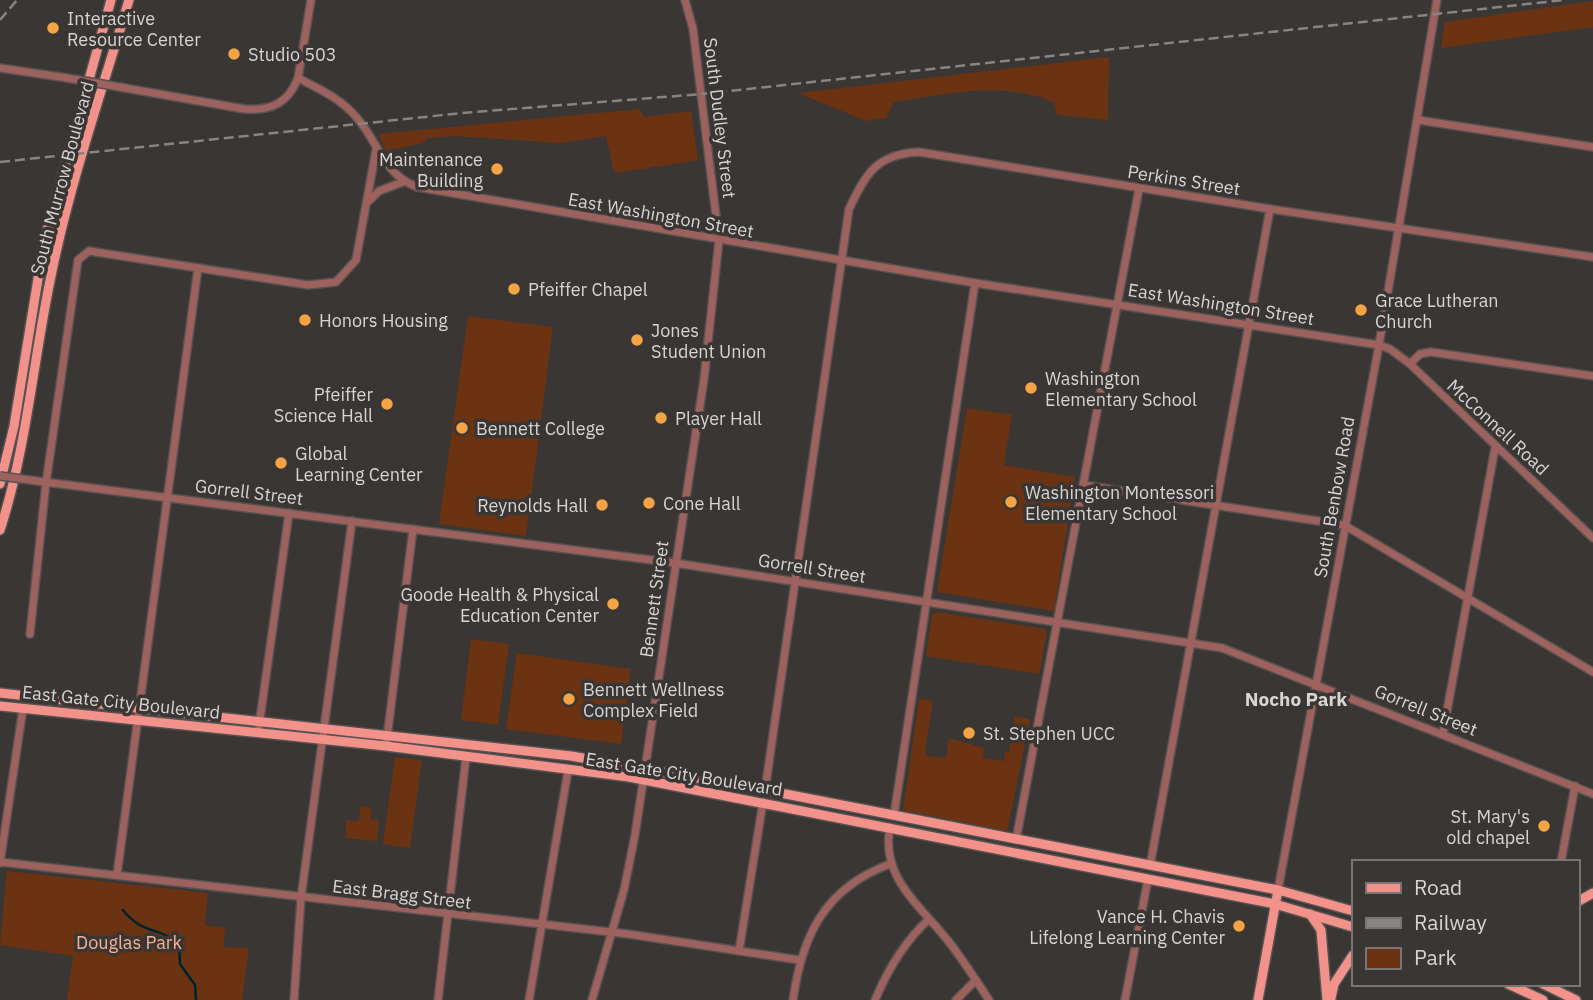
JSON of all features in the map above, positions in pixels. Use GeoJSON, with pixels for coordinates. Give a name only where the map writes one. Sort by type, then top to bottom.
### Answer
{"type":"FeatureCollection","features":[{"type":"Feature","properties":{"kind":"main road","name":"South Murrow Boulevard"},"geometry":{"type":"LineString","coordinates":[[0,484],[16,416],[44,242],[111,0]]}},
{"type":"Feature","properties":{"kind":"main road","name":"South Murrow Boulevard"},"geometry":{"type":"LineString","coordinates":[[0,530],[22,449],[56,251],[129,0]]}},
{"type":"Feature","properties":{"kind":"main road","name":"East Gate City Boulevard"},"geometry":{"type":"LineString","coordinates":[[0,693],[387,735],[645,768],[1278,890],[1352,911]]}},
{"type":"Feature","properties":{"kind":"main road","name":"East Gate City Boulevard"},"geometry":{"type":"LineString","coordinates":[[0,705],[386,746],[643,780],[1275,905],[1352,927]]}},
{"type":"Feature","properties":{"kind":"main road","name":"South Benbow Road"},"geometry":{"type":"LineString","coordinates":[[1258,1000],[1278,890]]}},
{"type":"Feature","properties":{"kind":"main road"},"geometry":{"type":"LineString","coordinates":[[1310,914],[1321,930],[1329,1000]]}},
{"type":"Feature","properties":{"kind":"main road"},"geometry":{"type":"LineString","coordinates":[[1329,1000],[1334,984],[1352,957]]}},
{"type":"Feature","properties":{"kind":"main road"},"geometry":{"type":"LineString","coordinates":[[1512,986],[1540,999]]}},
{"type":"Feature","properties":{"kind":"main road"},"geometry":{"type":"LineString","coordinates":[[1547,986],[1576,1000]]}},
{"type":"Feature","properties":{"kind":"street"},"geometry":{"type":"LineString","coordinates":[[0,68],[262,111],[285,100],[298,79],[311,0]]}},
{"type":"Feature","properties":{"kind":"street","name":"South Dudley Street"},"geometry":{"type":"LineString","coordinates":[[685,0],[693,29],[714,179],[719,240]]}},
{"type":"Feature","properties":{"kind":"street","name":"South Benbow Road"},"geometry":{"type":"LineString","coordinates":[[1278,890],[1399,229],[1437,0]]}},
{"type":"Feature","properties":{"kind":"street"},"geometry":{"type":"LineString","coordinates":[[298,79],[346,105],[359,119],[392,173],[403,182]]}},
{"type":"Feature","properties":{"kind":"street"},"geometry":{"type":"LineString","coordinates":[[1418,120],[1593,147]]}},
{"type":"Feature","properties":{"kind":"street"},"geometry":{"type":"LineString","coordinates":[[30,634],[46,483],[71,297],[81,256],[89,251],[308,285],[336,282],[356,260],[376,150]]}},
{"type":"Feature","properties":{"kind":"street","name":"Perkins Street"},"geometry":{"type":"LineString","coordinates":[[765,790],[849,209],[864,177],[889,157],[919,152],[1139,189],[1593,257]]}},
{"type":"Feature","properties":{"kind":"street"},"geometry":{"type":"LineString","coordinates":[[369,200],[379,191],[403,182]]}},
{"type":"Feature","properties":{"kind":"street","name":"East Washington Street"},"geometry":{"type":"LineString","coordinates":[[403,182],[505,204],[842,261],[1378,345]]}},
{"type":"Feature","properties":{"kind":"street"},"geometry":{"type":"LineString","coordinates":[[1016,840],[1139,189]]}},
{"type":"Feature","properties":{"kind":"street"},"geometry":{"type":"LineString","coordinates":[[1150,866],[1270,209]]}},
{"type":"Feature","properties":{"kind":"street","name":"Bennett Street"},"geometry":{"type":"LineString","coordinates":[[592,1000],[630,861],[704,379],[719,240]]}},
{"type":"Feature","properties":{"kind":"street"},"geometry":{"type":"LineString","coordinates":[[117,875],[198,268]]}},
{"type":"Feature","properties":{"kind":"street"},"geometry":{"type":"LineString","coordinates":[[894,815],[975,283]]}},
{"type":"Feature","properties":{"kind":"street","name":"McConnell Road"},"geometry":{"type":"LineString","coordinates":[[1378,345],[1390,349],[1410,364],[1593,538]]}},
{"type":"Feature","properties":{"kind":"street"},"geometry":{"type":"LineString","coordinates":[[1410,364],[1420,354],[1431,352],[1593,376]]}},
{"type":"Feature","properties":{"kind":"street"},"geometry":{"type":"LineString","coordinates":[[1443,733],[1496,448]]}},
{"type":"Feature","properties":{"kind":"street","name":"Gorrell Street"},"geometry":{"type":"LineString","coordinates":[[0,476],[675,564],[1222,648],[1593,794]]}},
{"type":"Feature","properties":{"kind":"street"},"geometry":{"type":"LineString","coordinates":[[1083,485],[1345,526],[1593,671]]}},
{"type":"Feature","properties":{"kind":"street"},"geometry":{"type":"LineString","coordinates":[[258,733],[289,513]]}},
{"type":"Feature","properties":{"kind":"street"},"geometry":{"type":"LineString","coordinates":[[294,1000],[300,898],[352,521]]}},
{"type":"Feature","properties":{"kind":"street"},"geometry":{"type":"LineString","coordinates":[[386,746],[413,529]]}},
{"type":"Feature","properties":{"kind":"street"},"geometry":{"type":"LineString","coordinates":[[0,863],[23,708]]}},
{"type":"Feature","properties":{"kind":"street"},"geometry":{"type":"LineString","coordinates":[[438,1000],[467,757]]}},
{"type":"Feature","properties":{"kind":"street"},"geometry":{"type":"LineString","coordinates":[[529,1000],[568,771]]}},
{"type":"Feature","properties":{"kind":"street"},"geometry":{"type":"LineString","coordinates":[[1561,860],[1574,786]]}},
{"type":"Feature","properties":{"kind":"street"},"geometry":{"type":"LineString","coordinates":[[739,951],[763,802]]}},
{"type":"Feature","properties":{"kind":"street"},"geometry":{"type":"LineString","coordinates":[[890,827],[887,846],[890,864],[899,883],[989,1000]]}},
{"type":"Feature","properties":{"kind":"street","name":"East Bragg Street"},"geometry":{"type":"LineString","coordinates":[[0,863],[611,934],[799,960]]}},
{"type":"Feature","properties":{"kind":"street"},"geometry":{"type":"LineString","coordinates":[[793,1000],[799,960],[811,929],[839,896],[870,872],[890,864]]}},
{"type":"Feature","properties":{"kind":"street"},"geometry":{"type":"LineString","coordinates":[[1125,1000],[1148,879]]}},
{"type":"Feature","properties":{"kind":"street"},"geometry":{"type":"LineString","coordinates":[[875,1000],[891,965],[914,932],[929,919]]}},
{"type":"Feature","properties":{"kind":"street"},"geometry":{"type":"LineString","coordinates":[[956,1000],[976,980]]}},
{"type":"Feature","properties":{"kind":"green space"},"geometry":{"type":"Polygon","coordinates":[[[1593,1],[1593,27],[1441,48],[1445,22],[1593,1]]]}},
{"type":"Feature","properties":{"kind":"green space"},"geometry":{"type":"Polygon","coordinates":[[[1109,57],[1108,120],[1057,115],[1054,102],[1034,96],[1015,92],[975,91],[894,102],[886,118],[866,121],[798,93],[1109,57]]]}},
{"type":"Feature","properties":{"kind":"green space"},"geometry":{"type":"Polygon","coordinates":[[[640,109],[644,117],[691,111],[698,160],[617,173],[613,168],[606,136],[560,143],[454,136],[428,138],[423,143],[386,151],[378,134],[640,109]]]}},
{"type":"Feature","properties":{"kind":"green space"},"geometry":{"type":"Polygon","coordinates":[[[468,316],[553,327],[526,536],[439,524],[468,316]]]}},
{"type":"Feature","properties":{"kind":"green space"},"geometry":{"type":"Polygon","coordinates":[[[967,408],[1012,415],[1004,465],[1075,477],[1054,611],[937,592],[967,408]]]}},
{"type":"Feature","properties":{"kind":"green space"},"geometry":{"type":"Polygon","coordinates":[[[936,612],[1045,629],[1047,632],[1039,674],[926,656],[932,615],[936,612]]]}},
{"type":"Feature","properties":{"kind":"green space"},"geometry":{"type":"Polygon","coordinates":[[[471,639],[509,644],[498,725],[461,720],[471,639]]]}},
{"type":"Feature","properties":{"kind":"green space","name":"Bennett Wellness Complex Field"},"geometry":{"type":"Polygon","coordinates":[[[517,653],[631,669],[621,744],[506,729],[517,653]]]}},
{"type":"Feature","properties":{"kind":"green space"},"geometry":{"type":"Polygon","coordinates":[[[919,699],[933,701],[925,752],[927,756],[946,758],[949,738],[984,748],[983,758],[1004,761],[1005,752],[1009,752],[1015,716],[1030,719],[1007,831],[903,810],[919,699]]]}},
{"type":"Feature","properties":{"kind":"green space"},"geometry":{"type":"Polygon","coordinates":[[[395,757],[422,760],[410,848],[383,844],[395,757]]]}},
{"type":"Feature","properties":{"kind":"green space"},"geometry":{"type":"Polygon","coordinates":[[[360,807],[372,808],[370,819],[379,820],[377,841],[346,838],[346,820],[359,821],[360,807]]]}},
{"type":"Feature","properties":{"kind":"green space","name":"Douglas Park"},"geometry":{"type":"Polygon","coordinates":[[[7,871],[208,893],[205,925],[225,928],[223,947],[249,948],[242,1000],[67,1000],[73,956],[0,945],[7,871]]]}},
{"type":"Feature","properties":{"kind":"waterway"},"geometry":{"type":"LineString","coordinates":[[123,910],[137,923],[179,943],[180,964],[195,985],[196,1000]]}},
{"type":"Feature","properties":{"kind":"railway"},"geometry":{"type":"LineString","coordinates":[[0,20],[17,0]]}},
{"type":"Feature","properties":{"kind":"railway"},"geometry":{"type":"LineString","coordinates":[[0,162],[462,113],[702,94],[1564,0]]}},
{"type":"Feature","properties":{"kind":"place","name":"Interactive Resource Center"},"geometry":{"type":"Point","coordinates":[53,28]}},
{"type":"Feature","properties":{"kind":"place","name":"Studio 503"},"geometry":{"type":"Point","coordinates":[234,54]}},
{"type":"Feature","properties":{"kind":"place","name":"Maintenance Building"},"geometry":{"type":"Point","coordinates":[497,169]}},
{"type":"Feature","properties":{"kind":"place","name":"Pfeiffer Chapel"},"geometry":{"type":"Point","coordinates":[514,289]}},
{"type":"Feature","properties":{"kind":"place","name":"Grace Lutheran Church"},"geometry":{"type":"Point","coordinates":[1361,310]}},
{"type":"Feature","properties":{"kind":"place","name":"Honors Housing"},"geometry":{"type":"Point","coordinates":[305,320]}},
{"type":"Feature","properties":{"kind":"place","name":"Jones Student Union"},"geometry":{"type":"Point","coordinates":[637,340]}},
{"type":"Feature","properties":{"kind":"place","name":"Washington Elementary School"},"geometry":{"type":"Point","coordinates":[1031,388]}},
{"type":"Feature","properties":{"kind":"place","name":"Pfeiffer Science Hall"},"geometry":{"type":"Point","coordinates":[387,404]}},
{"type":"Feature","properties":{"kind":"place","name":"Player Hall"},"geometry":{"type":"Point","coordinates":[661,418]}},
{"type":"Feature","properties":{"kind":"place","name":"Bennett College"},"geometry":{"type":"Point","coordinates":[462,428]}},
{"type":"Feature","properties":{"kind":"place","name":"Global Learning Center"},"geometry":{"type":"Point","coordinates":[281,463]}},
{"type":"Feature","properties":{"kind":"place","name":"Washington Montessori Elementary School"},"geometry":{"type":"Point","coordinates":[1011,502]}},
{"type":"Feature","properties":{"kind":"place","name":"Cone Hall"},"geometry":{"type":"Point","coordinates":[649,503]}},
{"type":"Feature","properties":{"kind":"place","name":"Reynolds Hall"},"geometry":{"type":"Point","coordinates":[602,505]}},
{"type":"Feature","properties":{"kind":"place","name":"Goode Health & Physical Education Center"},"geometry":{"type":"Point","coordinates":[613,604]}},
{"type":"Feature","properties":{"kind":"place","name":"Bennett Wellness Complex Field"},"geometry":{"type":"Point","coordinates":[569,699]}},
{"type":"Feature","properties":{"kind":"place","name":"St. Stephen UCC"},"geometry":{"type":"Point","coordinates":[969,733]}},
{"type":"Feature","properties":{"kind":"place","name":"St. Mary's old chapel"},"geometry":{"type":"Point","coordinates":[1544,826]}},
{"type":"Feature","properties":{"kind":"place","name":"Vance H. Chavis Lifelong Learning Center"},"geometry":{"type":"Point","coordinates":[1239,926]}},
{"type":"Feature","properties":{"kind":"district","name":"Nocho Park"},"geometry":{"type":"Point","coordinates":[1296,699]}}]}
